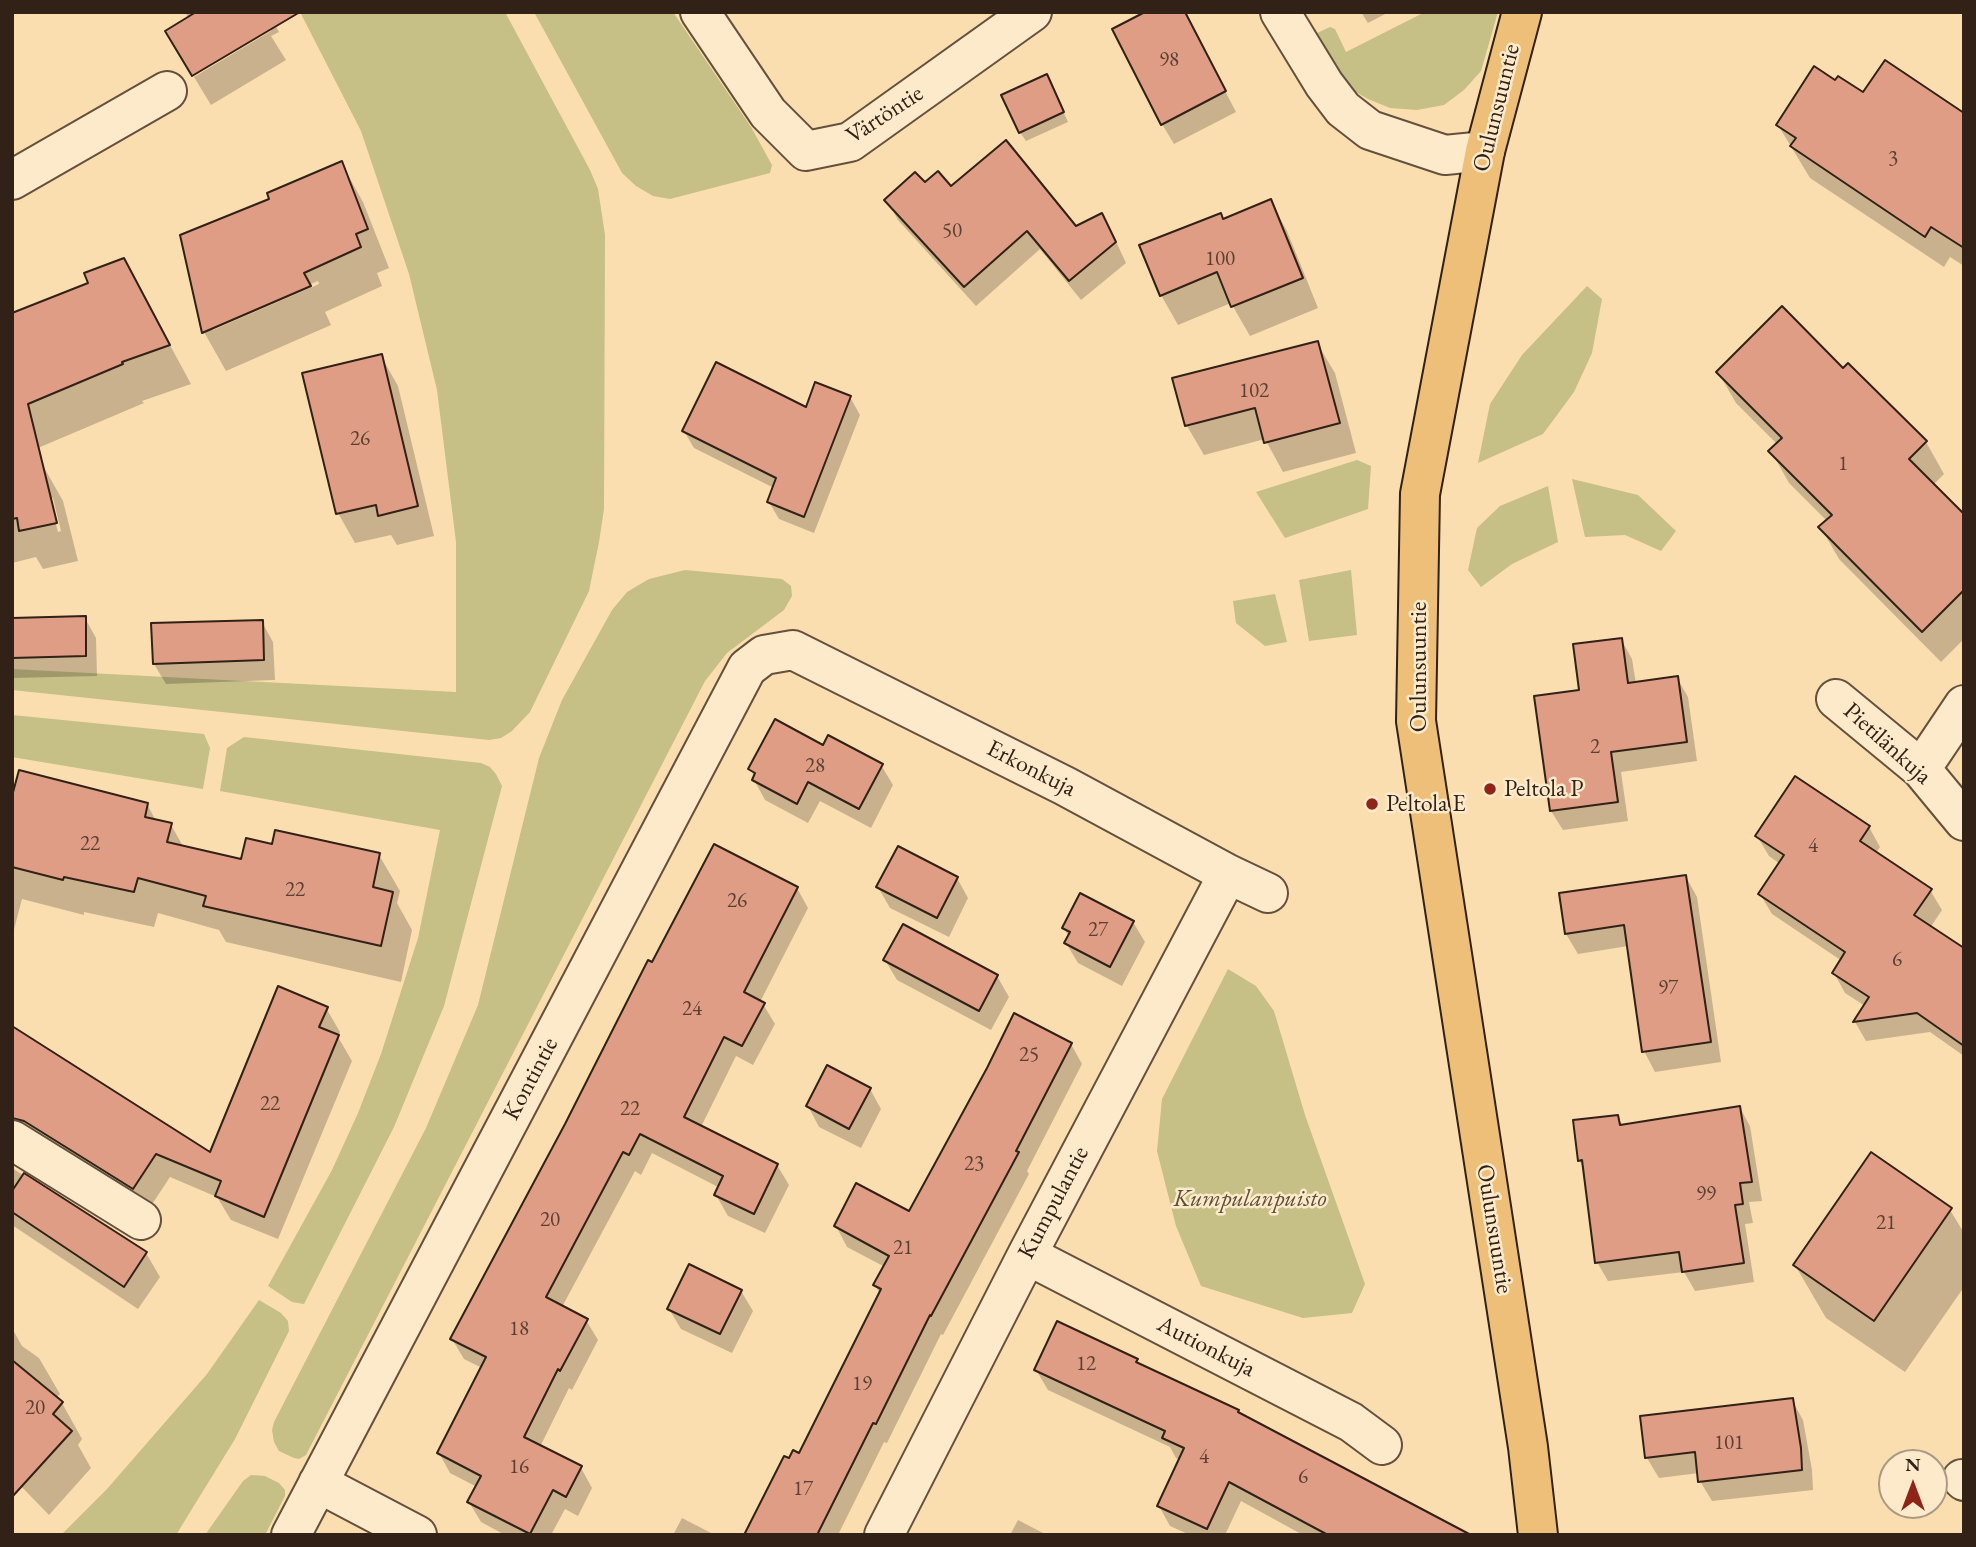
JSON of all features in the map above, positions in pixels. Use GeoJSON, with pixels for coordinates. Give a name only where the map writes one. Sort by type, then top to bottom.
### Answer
{"type":"FeatureCollection","features":[{"type":"Feature","properties":{"kind":"main road","name":"Oulunsuuntie"},"geometry":{"type":"LineString","coordinates":[[1522,12],[1485,151],[1420,494],[1416,721],[1528,1447],[1538,1535]]}},
{"type":"Feature","properties":{"kind":"street","name":"Värtöntie"},"geometry":{"type":"LineString","coordinates":[[700,12],[768,113],[806,151],[850,142],[1032,12]]}},
{"type":"Feature","properties":{"kind":"street"},"geometry":{"type":"LineString","coordinates":[[1280,12],[1324,84],[1343,109],[1370,130],[1445,155],[1485,151]]}},
{"type":"Feature","properties":{"kind":"street"},"geometry":{"type":"LineString","coordinates":[[12,180],[167,91]]}},
{"type":"Feature","properties":{"kind":"street","name":"Erkonkuja"},"geometry":{"type":"LineString","coordinates":[[793,650],[1065,786],[1268,893]]}},
{"type":"Feature","properties":{"kind":"street","name":"Kontintie"},"geometry":{"type":"LineString","coordinates":[[291,1535],[747,668],[764,655],[793,650]]}},
{"type":"Feature","properties":{"kind":"street","name":"Pietilänkuja"},"geometry":{"type":"LineString","coordinates":[[1836,699],[1921,769],[1964,821]]}},
{"type":"Feature","properties":{"kind":"street"},"geometry":{"type":"LineString","coordinates":[[1921,769],[1964,705]]}},
{"type":"Feature","properties":{"kind":"street","name":"Kumpulantie"},"geometry":{"type":"LineString","coordinates":[[884,1535],[1027,1255],[1228,874]]}},
{"type":"Feature","properties":{"kind":"street"},"geometry":{"type":"LineString","coordinates":[[12,1140],[141,1220]]}},
{"type":"Feature","properties":{"kind":"street","name":"Autionkuja"},"geometry":{"type":"LineString","coordinates":[[1027,1255],[1351,1422],[1382,1445]]}},
{"type":"Feature","properties":{"kind":"street"},"geometry":{"type":"LineString","coordinates":[[318,1483],[417,1535]]}},
{"type":"Feature","properties":{"kind":"green space"},"geometry":{"type":"Polygon","coordinates":[[[300,12],[505,12],[598,189],[605,235],[604,509],[599,542],[589,591],[530,712],[512,731],[501,738],[489,740],[12,690],[12,669],[456,692],[456,542],[437,390],[409,274],[361,131],[300,12]]]}},
{"type":"Feature","properties":{"kind":"green space"},"geometry":{"type":"Polygon","coordinates":[[[534,12],[673,12],[751,127],[772,165],[770,173],[670,199],[653,196],[636,186],[622,173],[534,12]]]}},
{"type":"Feature","properties":{"kind":"green space"},"geometry":{"type":"Polygon","coordinates":[[[1425,12],[1498,12],[1481,71],[1464,90],[1444,105],[1417,110],[1390,108],[1368,99],[1347,87],[1315,34],[1330,27],[1335,29],[1346,52],[1425,12]]]}},
{"type":"Feature","properties":{"kind":"green space"},"geometry":{"type":"Polygon","coordinates":[[[1587,286],[1602,299],[1592,353],[1574,392],[1543,434],[1478,463],[1490,404],[1522,355],[1587,286]]]}},
{"type":"Feature","properties":{"kind":"green space"},"geometry":{"type":"Polygon","coordinates":[[[1357,460],[1371,466],[1368,509],[1285,538],[1256,492],[1357,460]]]}},
{"type":"Feature","properties":{"kind":"green space"},"geometry":{"type":"Polygon","coordinates":[[[1572,479],[1638,495],[1676,531],[1661,551],[1625,535],[1585,537],[1572,479]]]}},
{"type":"Feature","properties":{"kind":"green space"},"geometry":{"type":"Polygon","coordinates":[[[1548,486],[1558,542],[1512,564],[1481,587],[1468,570],[1477,528],[1500,506],[1548,486]]]}},
{"type":"Feature","properties":{"kind":"green space"},"geometry":{"type":"Polygon","coordinates":[[[685,570],[782,579],[791,586],[792,596],[784,610],[727,653],[705,681],[306,1455],[299,1459],[294,1458],[279,1451],[274,1442],[274,1422],[426,1128],[478,1005],[539,758],[562,700],[612,610],[627,592],[649,579],[685,570]]]}},
{"type":"Feature","properties":{"kind":"green space"},"geometry":{"type":"Polygon","coordinates":[[[1351,570],[1357,635],[1309,641],[1299,580],[1351,570]]]}},
{"type":"Feature","properties":{"kind":"green space"},"geometry":{"type":"Polygon","coordinates":[[[1275,594],[1287,642],[1265,646],[1236,623],[1233,601],[1275,594]]]}},
{"type":"Feature","properties":{"kind":"green space"},"geometry":{"type":"Polygon","coordinates":[[[12,715],[204,734],[210,748],[203,789],[12,757],[12,715]]]}},
{"type":"Feature","properties":{"kind":"green space"},"geometry":{"type":"Polygon","coordinates":[[[244,737],[481,763],[490,767],[502,786],[444,1006],[394,1127],[304,1304],[292,1302],[268,1286],[332,1170],[381,1054],[418,938],[440,830],[220,791],[227,748],[244,737]]]}},
{"type":"Feature","properties":{"kind":"green space","name":"Kumpulanpuisto"},"geometry":{"type":"Polygon","coordinates":[[[1228,969],[1256,986],[1274,1011],[1305,1115],[1365,1284],[1352,1313],[1303,1318],[1201,1286],[1176,1226],[1157,1151],[1162,1099],[1228,969]]]}},
{"type":"Feature","properties":{"kind":"green space"},"geometry":{"type":"Polygon","coordinates":[[[259,1300],[281,1313],[288,1321],[289,1331],[235,1439],[176,1535],[61,1535],[107,1489],[207,1374],[259,1300]]]}},
{"type":"Feature","properties":{"kind":"green space"},"geometry":{"type":"Polygon","coordinates":[[[251,1475],[265,1476],[279,1483],[285,1490],[285,1496],[265,1535],[205,1535],[243,1481],[251,1475]]]}},
{"type":"Feature","properties":{"kind":"building"},"geometry":{"type":"Polygon","coordinates":[[[196,12],[300,12],[192,76],[165,31],[196,12]]]}},
{"type":"Feature","properties":{"kind":"building"},"geometry":{"type":"Polygon","coordinates":[[[1145,12],[1185,12],[1226,91],[1161,125],[1112,29],[1145,12]]]}},
{"type":"Feature","properties":{"kind":"building"},"geometry":{"type":"Polygon","coordinates":[[[1885,60],[1964,113],[1964,248],[1931,227],[1925,237],[1790,146],[1796,138],[1776,125],[1814,66],[1835,80],[1838,76],[1863,92],[1885,60]]]}},
{"type":"Feature","properties":{"kind":"building"},"geometry":{"type":"Polygon","coordinates":[[[1047,74],[1064,112],[1019,133],[1001,95],[1047,74]]]}},
{"type":"Feature","properties":{"kind":"building"},"geometry":{"type":"Polygon","coordinates":[[[1006,140],[1076,226],[1102,213],[1116,242],[1069,281],[1027,231],[964,287],[884,200],[915,172],[925,182],[938,171],[951,186],[1006,140]]]}},
{"type":"Feature","properties":{"kind":"building"},"geometry":{"type":"Polygon","coordinates":[[[342,161],[368,229],[356,234],[361,247],[304,273],[311,286],[202,333],[180,235],[269,199],[267,193],[342,161]]]}},
{"type":"Feature","properties":{"kind":"building"},"geometry":{"type":"Polygon","coordinates":[[[1271,199],[1303,278],[1231,307],[1217,272],[1160,296],[1139,245],[1221,213],[1223,219],[1271,199]]]}},
{"type":"Feature","properties":{"kind":"building"},"geometry":{"type":"Polygon","coordinates":[[[124,258],[170,345],[122,362],[123,364],[28,404],[57,523],[19,531],[17,518],[12,519],[12,313],[88,283],[84,273],[124,258]]]}},
{"type":"Feature","properties":{"kind":"building"},"geometry":{"type":"Polygon","coordinates":[[[1782,306],[1843,368],[1848,363],[1927,441],[1909,459],[1964,514],[1964,590],[1922,632],[1818,527],[1832,515],[1768,451],[1782,438],[1716,372],[1782,306]]]}},
{"type":"Feature","properties":{"kind":"building"},"geometry":{"type":"Polygon","coordinates":[[[1318,341],[1340,423],[1264,443],[1255,408],[1185,426],[1172,378],[1318,341]]]}},
{"type":"Feature","properties":{"kind":"building"},"geometry":{"type":"Polygon","coordinates":[[[382,354],[418,506],[378,516],[376,505],[336,514],[302,373],[382,354]]]}},
{"type":"Feature","properties":{"kind":"building"},"geometry":{"type":"Polygon","coordinates":[[[716,362],[806,407],[815,382],[851,396],[804,517],[767,502],[776,478],[682,431],[716,362]]]}},
{"type":"Feature","properties":{"kind":"building"},"geometry":{"type":"Polygon","coordinates":[[[86,616],[86,656],[12,658],[12,618],[86,616]]]}},
{"type":"Feature","properties":{"kind":"building"},"geometry":{"type":"Polygon","coordinates":[[[263,620],[264,660],[153,664],[151,623],[263,620]]]}},
{"type":"Feature","properties":{"kind":"building"},"geometry":{"type":"Polygon","coordinates":[[[1622,638],[1628,683],[1678,676],[1687,742],[1611,752],[1618,802],[1550,811],[1534,696],[1579,690],[1573,644],[1622,638]]]}},
{"type":"Feature","properties":{"kind":"building"},"geometry":{"type":"Polygon","coordinates":[[[775,719],[823,745],[828,735],[883,764],[859,809],[808,782],[797,804],[752,780],[755,773],[748,769],[775,719]]]}},
{"type":"Feature","properties":{"kind":"building"},"geometry":{"type":"Polygon","coordinates":[[[19,770],[148,803],[145,817],[172,823],[167,842],[241,859],[246,838],[272,844],[275,830],[380,853],[373,887],[393,892],[381,946],[203,906],[206,896],[138,878],[134,892],[64,877],[63,880],[12,867],[12,796],[19,770]]]}},
{"type":"Feature","properties":{"kind":"building"},"geometry":{"type":"Polygon","coordinates":[[[1795,776],[1870,826],[1860,841],[1932,889],[1914,915],[1964,948],[1964,1046],[1917,1013],[1853,1022],[1869,997],[1832,973],[1845,952],[1758,894],[1784,855],[1755,836],[1795,776]]]}},
{"type":"Feature","properties":{"kind":"building"},"geometry":{"type":"Polygon","coordinates":[[[714,844],[798,887],[744,992],[765,1003],[742,1046],[724,1037],[684,1117],[778,1164],[754,1214],[714,1195],[723,1176],[640,1134],[629,1155],[623,1152],[546,1297],[588,1319],[560,1371],[558,1369],[524,1437],[582,1466],[566,1497],[553,1490],[530,1534],[467,1502],[481,1476],[437,1453],[486,1357],[450,1339],[565,1124],[648,960],[652,962],[714,844]]]}},
{"type":"Feature","properties":{"kind":"building"},"geometry":{"type":"Polygon","coordinates":[[[898,846],[958,877],[937,918],[876,887],[898,846]]]}},
{"type":"Feature","properties":{"kind":"building"},"geometry":{"type":"Polygon","coordinates":[[[1686,875],[1711,1042],[1642,1052],[1624,925],[1565,934],[1559,893],[1686,875]]]}},
{"type":"Feature","properties":{"kind":"building"},"geometry":{"type":"Polygon","coordinates":[[[1080,893],[1134,921],[1110,967],[1064,943],[1070,932],[1062,928],[1080,893]]]}},
{"type":"Feature","properties":{"kind":"building"},"geometry":{"type":"Polygon","coordinates":[[[903,924],[998,975],[979,1011],[883,960],[903,924]]]}},
{"type":"Feature","properties":{"kind":"building"},"geometry":{"type":"Polygon","coordinates":[[[278,986],[328,1007],[319,1027],[339,1035],[264,1217],[215,1196],[221,1181],[156,1154],[133,1189],[24,1121],[12,1118],[12,1026],[210,1152],[278,986]]]}},
{"type":"Feature","properties":{"kind":"building"},"geometry":{"type":"Polygon","coordinates":[[[1014,1013],[1072,1043],[1016,1151],[1019,1152],[930,1315],[876,1424],[873,1423],[817,1535],[744,1535],[784,1456],[789,1458],[793,1450],[799,1453],[881,1289],[873,1285],[889,1256],[834,1226],[856,1183],[909,1211],[1014,1013]]]}},
{"type":"Feature","properties":{"kind":"building"},"geometry":{"type":"Polygon","coordinates":[[[827,1065],[871,1088],[849,1129],[806,1106],[827,1065]]]}},
{"type":"Feature","properties":{"kind":"building"},"geometry":{"type":"Polygon","coordinates":[[[1740,1106],[1752,1182],[1740,1183],[1743,1204],[1735,1205],[1744,1263],[1682,1272],[1679,1252],[1595,1263],[1582,1160],[1578,1161],[1573,1120],[1618,1115],[1620,1125],[1740,1106]]]}},
{"type":"Feature","properties":{"kind":"building"},"geometry":{"type":"Polygon","coordinates":[[[1871,1152],[1952,1208],[1874,1321],[1793,1265],[1871,1152]]]}},
{"type":"Feature","properties":{"kind":"building"},"geometry":{"type":"Polygon","coordinates":[[[24,1173],[147,1252],[124,1287],[12,1212],[12,1191],[24,1173]]]}},
{"type":"Feature","properties":{"kind":"building"},"geometry":{"type":"Polygon","coordinates":[[[689,1264],[742,1290],[720,1334],[667,1309],[689,1264]]]}},
{"type":"Feature","properties":{"kind":"building"},"geometry":{"type":"Polygon","coordinates":[[[1057,1321],[1138,1359],[1136,1362],[1239,1410],[1238,1412],[1471,1535],[1328,1535],[1229,1482],[1207,1529],[1157,1506],[1184,1448],[1162,1438],[1165,1431],[1034,1370],[1057,1321]]]}},
{"type":"Feature","properties":{"kind":"building"},"geometry":{"type":"Polygon","coordinates":[[[12,1360],[63,1402],[53,1414],[72,1431],[12,1497],[12,1360]]]}},
{"type":"Feature","properties":{"kind":"building"},"geometry":{"type":"Polygon","coordinates":[[[1793,1398],[1802,1470],[1698,1482],[1695,1452],[1645,1458],[1640,1416],[1793,1398]]]}},
{"type":"Feature","properties":{"kind":"place","name":"Peltola P"},"geometry":{"type":"Point","coordinates":[1490,789]}},
{"type":"Feature","properties":{"kind":"place","name":"Peltola E"},"geometry":{"type":"Point","coordinates":[1372,804]}}]}
